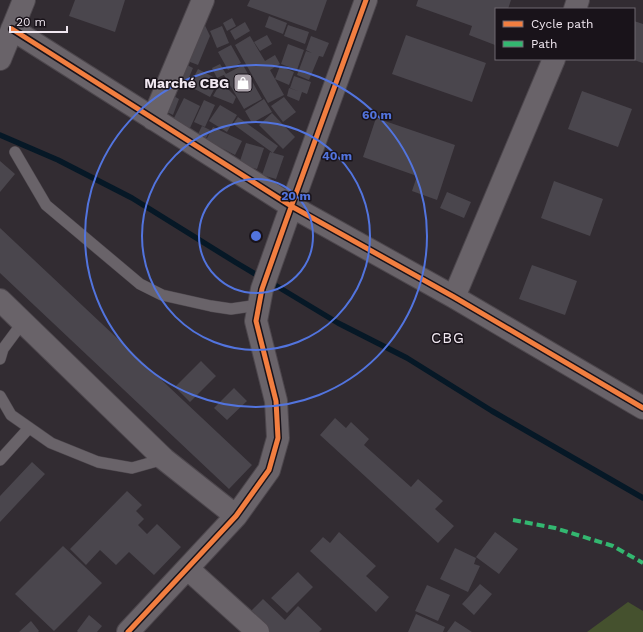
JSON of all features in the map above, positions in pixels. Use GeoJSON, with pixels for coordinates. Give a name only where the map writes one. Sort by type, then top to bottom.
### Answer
{"type":"FeatureCollection","features":[{"type":"Feature","properties":{"kind":"street"},"geometry":{"type":"LineString","coordinates":[[24,0],[6,45],[153,119],[289,214],[454,297],[643,408]]}},
{"type":"Feature","properties":{"kind":"street"},"geometry":{"type":"LineString","coordinates":[[153,119],[204,0]]}},
{"type":"Feature","properties":{"kind":"street"},"geometry":{"type":"LineString","coordinates":[[128,632],[236,516],[269,470],[278,438],[276,401],[256,321],[261,297],[289,214],[366,0]]}},
{"type":"Feature","properties":{"kind":"street"},"geometry":{"type":"LineString","coordinates":[[454,297],[554,60]]}},
{"type":"Feature","properties":{"kind":"street"},"geometry":{"type":"LineString","coordinates":[[0,300],[164,459],[236,516]]}},
{"type":"Feature","properties":{"kind":"street"},"geometry":{"type":"LineString","coordinates":[[188,569],[258,632]]}},
{"type":"Feature","properties":{"kind":"lane"},"geometry":{"type":"LineString","coordinates":[[15,152],[46,205],[140,284],[162,295],[231,309],[261,297]]}},
{"type":"Feature","properties":{"kind":"lane"},"geometry":{"type":"LineString","coordinates":[[0,359],[3,349],[23,322]]}},
{"type":"Feature","properties":{"kind":"lane"},"geometry":{"type":"LineString","coordinates":[[0,396],[11,415],[51,443],[98,462],[132,468],[164,459]]}},
{"type":"Feature","properties":{"kind":"lane"},"geometry":{"type":"LineString","coordinates":[[0,460],[29,428]]}},
{"type":"Feature","properties":{"kind":"green space"},"geometry":{"type":"Polygon","coordinates":[[[628,602],[643,611],[643,632],[587,632],[628,602]]]}},
{"type":"Feature","properties":{"kind":"building"},"geometry":{"type":"Polygon","coordinates":[[[75,0],[125,0],[115,32],[69,16],[75,0]]]}},
{"type":"Feature","properties":{"kind":"building"},"geometry":{"type":"Polygon","coordinates":[[[250,0],[327,0],[316,31],[247,6],[250,0]]]}},
{"type":"Feature","properties":{"kind":"building"},"geometry":{"type":"Polygon","coordinates":[[[418,0],[511,0],[508,8],[495,8],[495,45],[469,35],[472,26],[416,6],[418,0]]]}},
{"type":"Feature","properties":{"kind":"building"},"geometry":{"type":"Polygon","coordinates":[[[269,16],[287,23],[283,34],[265,27],[269,16]]]}},
{"type":"Feature","properties":{"kind":"building"},"geometry":{"type":"Polygon","coordinates":[[[232,18],[236,26],[227,31],[223,23],[232,18]]]}},
{"type":"Feature","properties":{"kind":"building"},"geometry":{"type":"Polygon","coordinates":[[[202,19],[210,36],[198,65],[185,60],[202,19]]]}},
{"type":"Feature","properties":{"kind":"building"},"geometry":{"type":"Polygon","coordinates":[[[635,21],[643,24],[643,63],[634,60],[635,21]]]}},
{"type":"Feature","properties":{"kind":"building"},"geometry":{"type":"Polygon","coordinates":[[[245,22],[250,31],[235,40],[230,31],[245,22]]]}},
{"type":"Feature","properties":{"kind":"building"},"geometry":{"type":"Polygon","coordinates":[[[288,25],[309,32],[305,44],[284,36],[288,25]]]}},
{"type":"Feature","properties":{"kind":"building"},"geometry":{"type":"Polygon","coordinates":[[[222,26],[229,43],[217,48],[210,31],[222,26]]]}},
{"type":"Feature","properties":{"kind":"building"},"geometry":{"type":"Polygon","coordinates":[[[267,35],[272,44],[260,51],[254,42],[267,35]]]}},
{"type":"Feature","properties":{"kind":"building"},"geometry":{"type":"Polygon","coordinates":[[[406,35],[486,63],[472,102],[392,74],[406,35]]]}},
{"type":"Feature","properties":{"kind":"building"},"geometry":{"type":"Polygon","coordinates":[[[250,36],[265,61],[275,55],[280,64],[270,70],[284,95],[268,103],[235,45],[250,36]]]}},
{"type":"Feature","properties":{"kind":"building"},"geometry":{"type":"Polygon","coordinates":[[[311,36],[329,43],[323,57],[319,56],[309,80],[297,75],[306,51],[312,53],[306,50],[311,36]]]}},
{"type":"Feature","properties":{"kind":"building"},"geometry":{"type":"Polygon","coordinates":[[[288,44],[304,50],[297,70],[281,64],[288,44]]]}},
{"type":"Feature","properties":{"kind":"building"},"geometry":{"type":"Polygon","coordinates":[[[231,45],[241,63],[228,70],[218,52],[231,45]]]}},
{"type":"Feature","properties":{"kind":"building"},"geometry":{"type":"Polygon","coordinates":[[[181,62],[193,68],[185,87],[172,81],[181,62]]]}},
{"type":"Feature","properties":{"kind":"building"},"geometry":{"type":"Polygon","coordinates":[[[220,64],[226,74],[217,78],[212,68],[220,64]]]}},
{"type":"Feature","properties":{"kind":"building"},"geometry":{"type":"Polygon","coordinates":[[[243,65],[262,99],[244,109],[224,75],[243,65]]]}},
{"type":"Feature","properties":{"kind":"building"},"geometry":{"type":"Polygon","coordinates":[[[280,66],[294,72],[289,85],[275,79],[280,66]]]}},
{"type":"Feature","properties":{"kind":"building"},"geometry":{"type":"Polygon","coordinates":[[[198,69],[219,80],[210,97],[189,86],[198,69]]]}},
{"type":"Feature","properties":{"kind":"building"},"geometry":{"type":"Polygon","coordinates":[[[294,76],[311,82],[307,94],[302,92],[299,101],[287,96],[289,88],[298,91],[290,88],[294,76]]]}},
{"type":"Feature","properties":{"kind":"building"},"geometry":{"type":"Polygon","coordinates":[[[221,82],[236,97],[233,104],[213,96],[221,82]]]}},
{"type":"Feature","properties":{"kind":"building"},"geometry":{"type":"Polygon","coordinates":[[[582,91],[632,109],[618,147],[568,129],[582,91]]]}},
{"type":"Feature","properties":{"kind":"building"},"geometry":{"type":"Polygon","coordinates":[[[170,94],[179,99],[173,115],[163,110],[170,94]]]}},
{"type":"Feature","properties":{"kind":"building"},"geometry":{"type":"Polygon","coordinates":[[[284,97],[296,112],[283,122],[271,106],[284,97]]]}},
{"type":"Feature","properties":{"kind":"building"},"geometry":{"type":"Polygon","coordinates":[[[184,98],[200,106],[190,128],[173,120],[184,98]]]}},
{"type":"Feature","properties":{"kind":"building"},"geometry":{"type":"Polygon","coordinates":[[[264,99],[272,112],[252,123],[245,111],[264,99]]]}},
{"type":"Feature","properties":{"kind":"building"},"geometry":{"type":"Polygon","coordinates":[[[204,100],[215,105],[205,127],[194,122],[204,100]]]}},
{"type":"Feature","properties":{"kind":"building"},"geometry":{"type":"Polygon","coordinates":[[[220,105],[237,115],[227,132],[209,121],[220,105]]]}},
{"type":"Feature","properties":{"kind":"building"},"geometry":{"type":"Polygon","coordinates":[[[272,113],[295,137],[283,149],[259,125],[272,113]]]}},
{"type":"Feature","properties":{"kind":"building"},"geometry":{"type":"Polygon","coordinates":[[[238,117],[278,146],[273,153],[233,124],[238,117]]]}},
{"type":"Feature","properties":{"kind":"building"},"geometry":{"type":"Polygon","coordinates":[[[376,118],[455,145],[437,200],[412,191],[417,176],[363,157],[376,118]]]}},
{"type":"Feature","properties":{"kind":"building"},"geometry":{"type":"Polygon","coordinates":[[[202,126],[210,130],[206,138],[198,134],[202,126]]]}},
{"type":"Feature","properties":{"kind":"building"},"geometry":{"type":"Polygon","coordinates":[[[213,127],[242,141],[235,155],[206,140],[213,127]]]}},
{"type":"Feature","properties":{"kind":"building"},"geometry":{"type":"Polygon","coordinates":[[[246,143],[264,148],[257,169],[239,164],[246,143]]]}},
{"type":"Feature","properties":{"kind":"building"},"geometry":{"type":"Polygon","coordinates":[[[270,152],[284,156],[276,179],[262,175],[270,152]]]}},
{"type":"Feature","properties":{"kind":"building"},"geometry":{"type":"Polygon","coordinates":[[[0,161],[15,174],[0,192],[0,161]]]}},
{"type":"Feature","properties":{"kind":"building"},"geometry":{"type":"Polygon","coordinates":[[[554,181],[603,199],[590,236],[541,218],[554,181]]]}},
{"type":"Feature","properties":{"kind":"building"},"geometry":{"type":"Polygon","coordinates":[[[447,192],[471,202],[464,218],[440,208],[447,192]]]}},
{"type":"Feature","properties":{"kind":"building"},"geometry":{"type":"Polygon","coordinates":[[[0,228],[252,465],[229,489],[0,273],[0,228]]]}},
{"type":"Feature","properties":{"kind":"building"},"geometry":{"type":"Polygon","coordinates":[[[532,265],[577,281],[565,315],[519,299],[532,265]]]}},
{"type":"Feature","properties":{"kind":"building"},"geometry":{"type":"Polygon","coordinates":[[[201,361],[216,376],[190,402],[175,387],[201,361]]]}},
{"type":"Feature","properties":{"kind":"building"},"geometry":{"type":"Polygon","coordinates":[[[234,388],[247,401],[227,420],[214,408],[234,388]]]}},
{"type":"Feature","properties":{"kind":"building"},"geometry":{"type":"Polygon","coordinates":[[[335,418],[346,428],[351,422],[369,439],[364,445],[411,487],[418,479],[443,501],[435,509],[454,526],[438,543],[320,435],[335,418]]]}},
{"type":"Feature","properties":{"kind":"building"},"geometry":{"type":"Polygon","coordinates":[[[32,462],[45,474],[0,522],[0,496],[32,462]]]}},
{"type":"Feature","properties":{"kind":"building"},"geometry":{"type":"Polygon","coordinates":[[[127,491],[142,505],[136,511],[144,519],[138,525],[147,534],[157,524],[181,547],[154,575],[129,552],[116,565],[100,550],[86,565],[70,549],[127,491]]]}},
{"type":"Feature","properties":{"kind":"building"},"geometry":{"type":"Polygon","coordinates":[[[339,532],[376,566],[366,576],[389,597],[376,612],[310,551],[323,537],[330,543],[339,532]]]}},
{"type":"Feature","properties":{"kind":"building"},"geometry":{"type":"Polygon","coordinates":[[[495,532],[518,549],[499,574],[476,557],[495,532]]]}},
{"type":"Feature","properties":{"kind":"building"},"geometry":{"type":"Polygon","coordinates":[[[63,546],[102,583],[54,631],[15,594],[63,546]]]}},
{"type":"Feature","properties":{"kind":"building"},"geometry":{"type":"Polygon","coordinates":[[[455,548],[476,558],[474,564],[480,566],[468,592],[440,579],[455,548]]]}},
{"type":"Feature","properties":{"kind":"building"},"geometry":{"type":"Polygon","coordinates":[[[298,572],[313,587],[287,613],[271,598],[298,572]]]}},
{"type":"Feature","properties":{"kind":"building"},"geometry":{"type":"Polygon","coordinates":[[[480,584],[492,594],[474,615],[462,604],[480,584]]]}},
{"type":"Feature","properties":{"kind":"building"},"geometry":{"type":"Polygon","coordinates":[[[427,585],[450,595],[438,621],[415,611],[427,585]]]}},
{"type":"Feature","properties":{"kind":"building"},"geometry":{"type":"Polygon","coordinates":[[[263,599],[285,620],[298,606],[322,629],[319,632],[267,632],[248,614],[263,599]]]}},
{"type":"Feature","properties":{"kind":"building"},"geometry":{"type":"Polygon","coordinates":[[[416,614],[445,627],[443,632],[408,632],[416,614]]]}},
{"type":"Feature","properties":{"kind":"building"},"geometry":{"type":"Polygon","coordinates":[[[89,615],[102,626],[97,632],[78,632],[77,631],[89,615]]]}},
{"type":"Feature","properties":{"kind":"building"},"geometry":{"type":"Polygon","coordinates":[[[31,621],[39,631],[38,632],[19,632],[31,621]]]}},
{"type":"Feature","properties":{"kind":"building"},"geometry":{"type":"Polygon","coordinates":[[[455,621],[472,632],[447,632],[455,621]]]}},
{"type":"Feature","properties":{"kind":"waterway"},"geometry":{"type":"LineString","coordinates":[[0,135],[58,160],[132,198],[262,278]]}},
{"type":"Feature","properties":{"kind":"waterway"},"geometry":{"type":"LineString","coordinates":[[270,282],[338,323],[407,358],[492,411],[643,498]]}},
{"type":"Feature","properties":{"kind":"marked path"},"geometry":{"type":"LineString","coordinates":[[513,520],[555,528],[613,546],[643,563]]}},
{"type":"Feature","properties":{"kind":"cycle path"},"geometry":{"type":"LineString","coordinates":[[128,632],[236,516],[269,470],[278,438],[276,401],[256,321],[262,289],[366,0]]}},
{"type":"Feature","properties":{"kind":"cycle path"},"geometry":{"type":"LineString","coordinates":[[12,29],[291,206],[454,297],[643,408]]}},
{"type":"Feature","properties":{"kind":"place","name":"Marché CBG"},"geometry":{"type":"Point","coordinates":[243,83]}},
{"type":"Feature","properties":{"kind":"district","name":"CBG"},"geometry":{"type":"Point","coordinates":[448,338]}}]}
